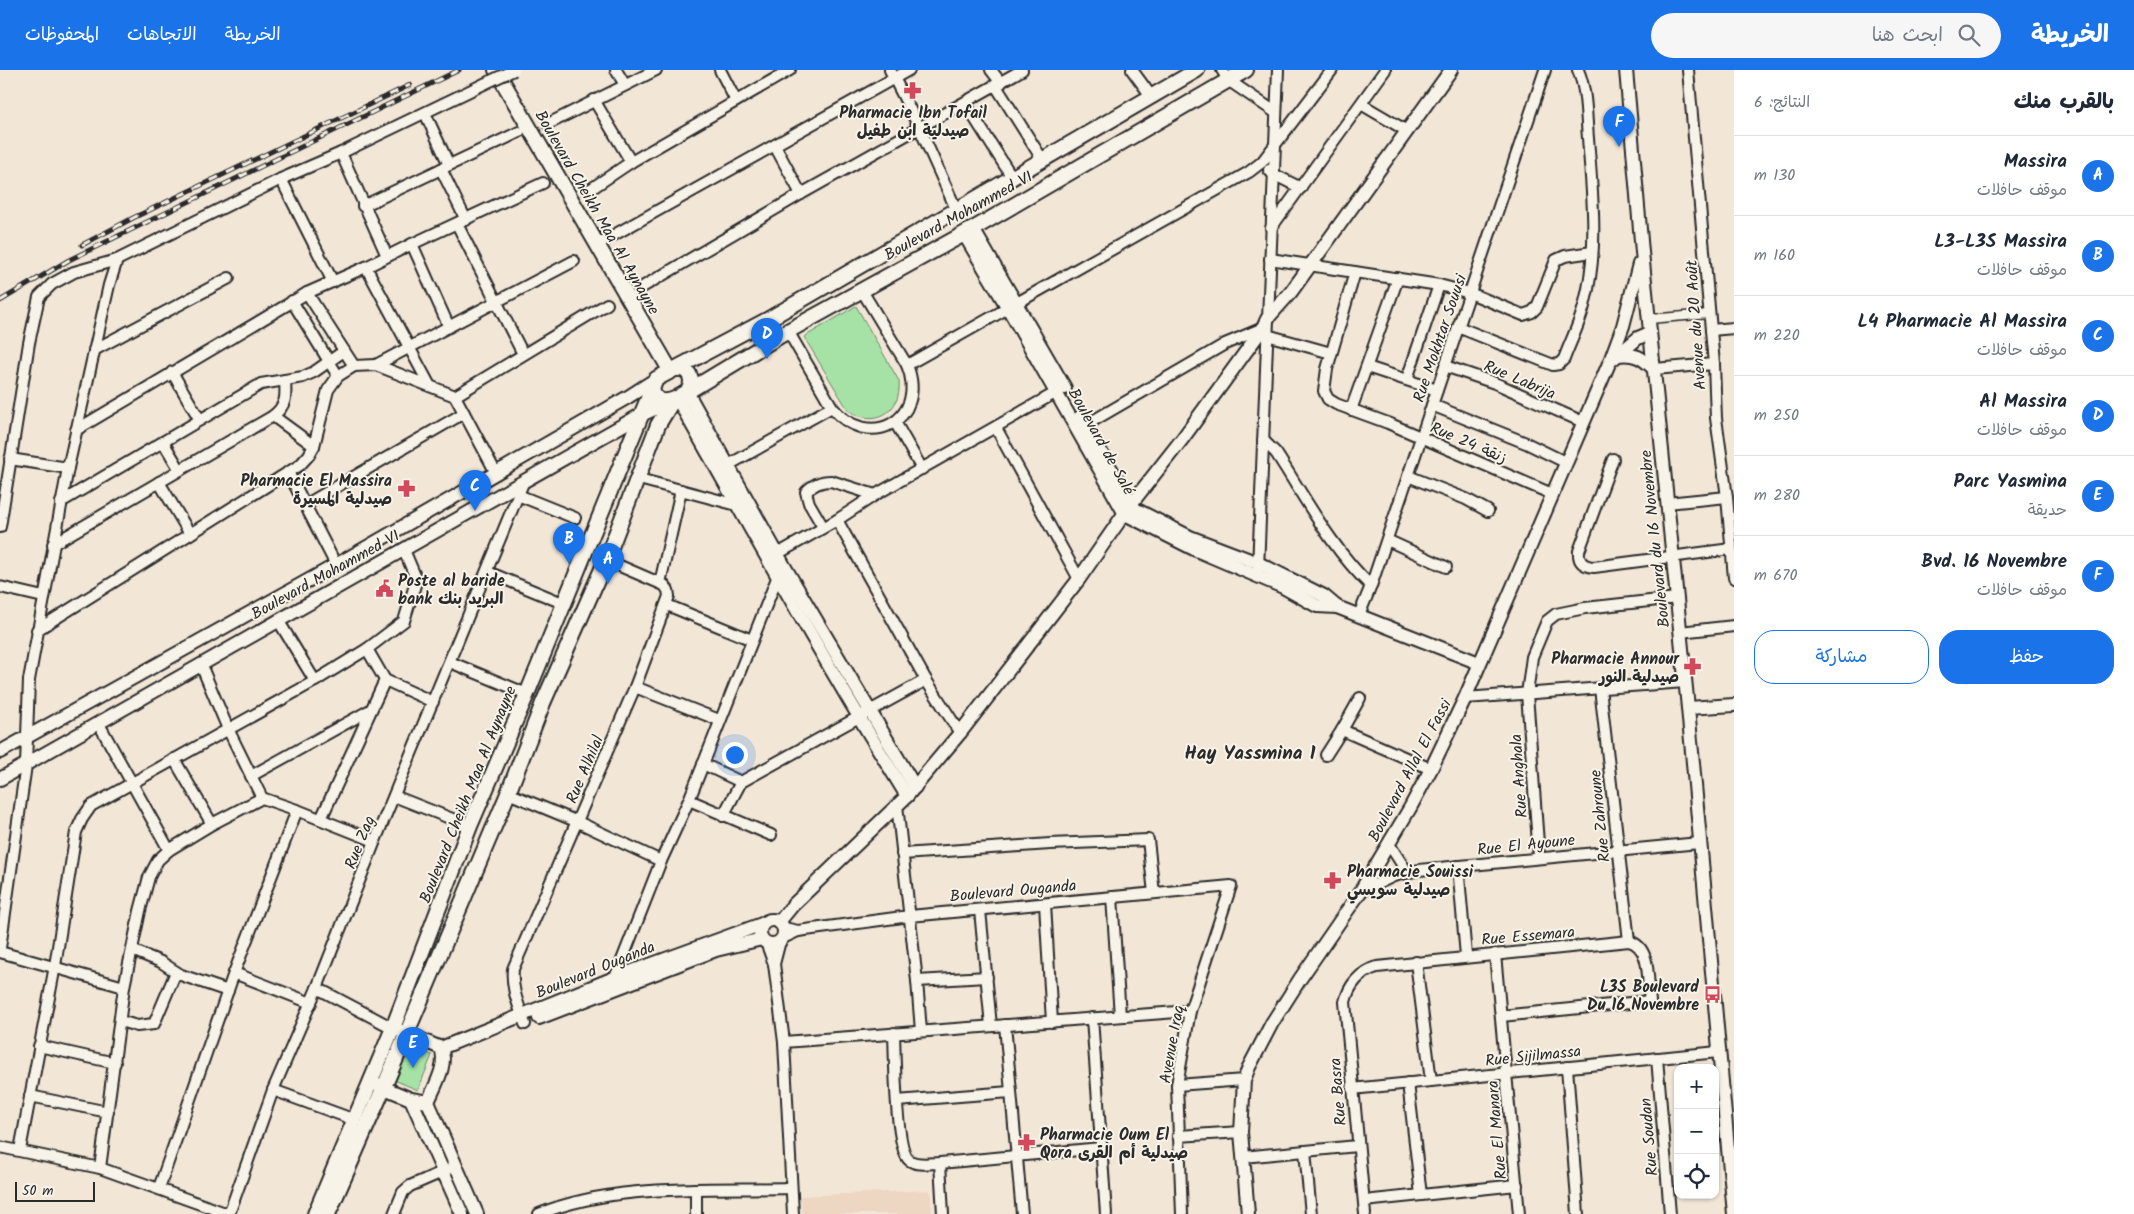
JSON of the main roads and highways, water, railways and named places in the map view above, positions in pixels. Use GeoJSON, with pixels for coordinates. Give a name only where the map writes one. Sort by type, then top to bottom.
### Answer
{"type":"FeatureCollection","features":[{"type":"Feature","properties":{"kind":"main road","name":"Boulevard Cheikh Maa Al Aynayne"},"geometry":{"type":"LineString","coordinates":[[328,1214],[399,1031],[508,793],[543,703],[606,560],[658,425],[691,383],[689,375],[683,369],[672,369],[596,245],[496,70]]}},
{"type":"Feature","properties":{"kind":"main road","name":"Boulevard Mohammed VI"},"geometry":{"type":"LineString","coordinates":[[654,383],[672,369],[767,320],[1197,70]]}},
{"type":"Feature","properties":{"kind":"main road","name":"Boulevard Mohammed VI"},"geometry":{"type":"LineString","coordinates":[[679,396],[861,289],[969,231],[1225,75],[1246,70]]}},
{"type":"Feature","properties":{"kind":"main road","name":"Boulevard Cheikh Maa Al Aynayne"},"geometry":{"type":"LineString","coordinates":[[399,1031],[470,826],[565,604],[654,383]]}},
{"type":"Feature","properties":{"kind":"main road"},"geometry":{"type":"LineString","coordinates":[[654,383],[657,399],[679,396]]}},
{"type":"Feature","properties":{"kind":"main road","name":"Boulevard Cheikh Maa Al Aynayne"},"geometry":{"type":"LineString","coordinates":[[315,1214],[355,1120],[377,1085]]}},
{"type":"Feature","properties":{"kind":"railway"},"geometry":{"type":"LineString","coordinates":[[0,301],[69,260],[459,70]]}},
{"type":"Feature","properties":{"kind":"railway"},"geometry":{"type":"LineString","coordinates":[[82,245],[133,218],[410,85]]}},
{"type":"Feature","properties":{"kind":"place","name":"Pharmacie Ibn Tofail صيدلية ابن طفيل"},"geometry":{"type":"Point","coordinates":[913,91]}},
{"type":"Feature","properties":{"kind":"place","name":"Bvd. 16 Novembre"},"geometry":{"type":"Point","coordinates":[1619,147]}},
{"type":"Feature","properties":{"kind":"place","name":"Al Massira"},"geometry":{"type":"Point","coordinates":[767,359]}},
{"type":"Feature","properties":{"kind":"place","name":"Pharmacie El Massira صيدلية المسيرة"},"geometry":{"type":"Point","coordinates":[406,489]}},
{"type":"Feature","properties":{"kind":"place","name":"L4 Pharmacie Al Massira"},"geometry":{"type":"Point","coordinates":[475,511]}},
{"type":"Feature","properties":{"kind":"place","name":"L3-L3S Massira"},"geometry":{"type":"Point","coordinates":[569,564]}},
{"type":"Feature","properties":{"kind":"place","name":"Massira"},"geometry":{"type":"Point","coordinates":[608,584]}},
{"type":"Feature","properties":{"kind":"place","name":"Poste al baride bank البريد بنك"},"geometry":{"type":"Point","coordinates":[384,589]}},
{"type":"Feature","properties":{"kind":"place","name":"Pharmacie Annour صيدلية النور"},"geometry":{"type":"Point","coordinates":[1693,667]}},
{"type":"Feature","properties":{"kind":"place","name":"Pharmacie Souissi صيدلية سويسي"},"geometry":{"type":"Point","coordinates":[1333,880]}},
{"type":"Feature","properties":{"kind":"place","name":"L3S Boulevard Du 16 Novembre"},"geometry":{"type":"Point","coordinates":[1713,995]}},
{"type":"Feature","properties":{"kind":"place","name":"Parc Yasmina"},"geometry":{"type":"Point","coordinates":[413,1068]}},
{"type":"Feature","properties":{"kind":"place","name":"Pharmacie Oum El Qora صيدلية أم القرى"},"geometry":{"type":"Point","coordinates":[1026,1143]}},
{"type":"Feature","properties":{"kind":"district","name":"Hay Yassmina 1"},"geometry":{"type":"Point","coordinates":[1250,752]}}]}
